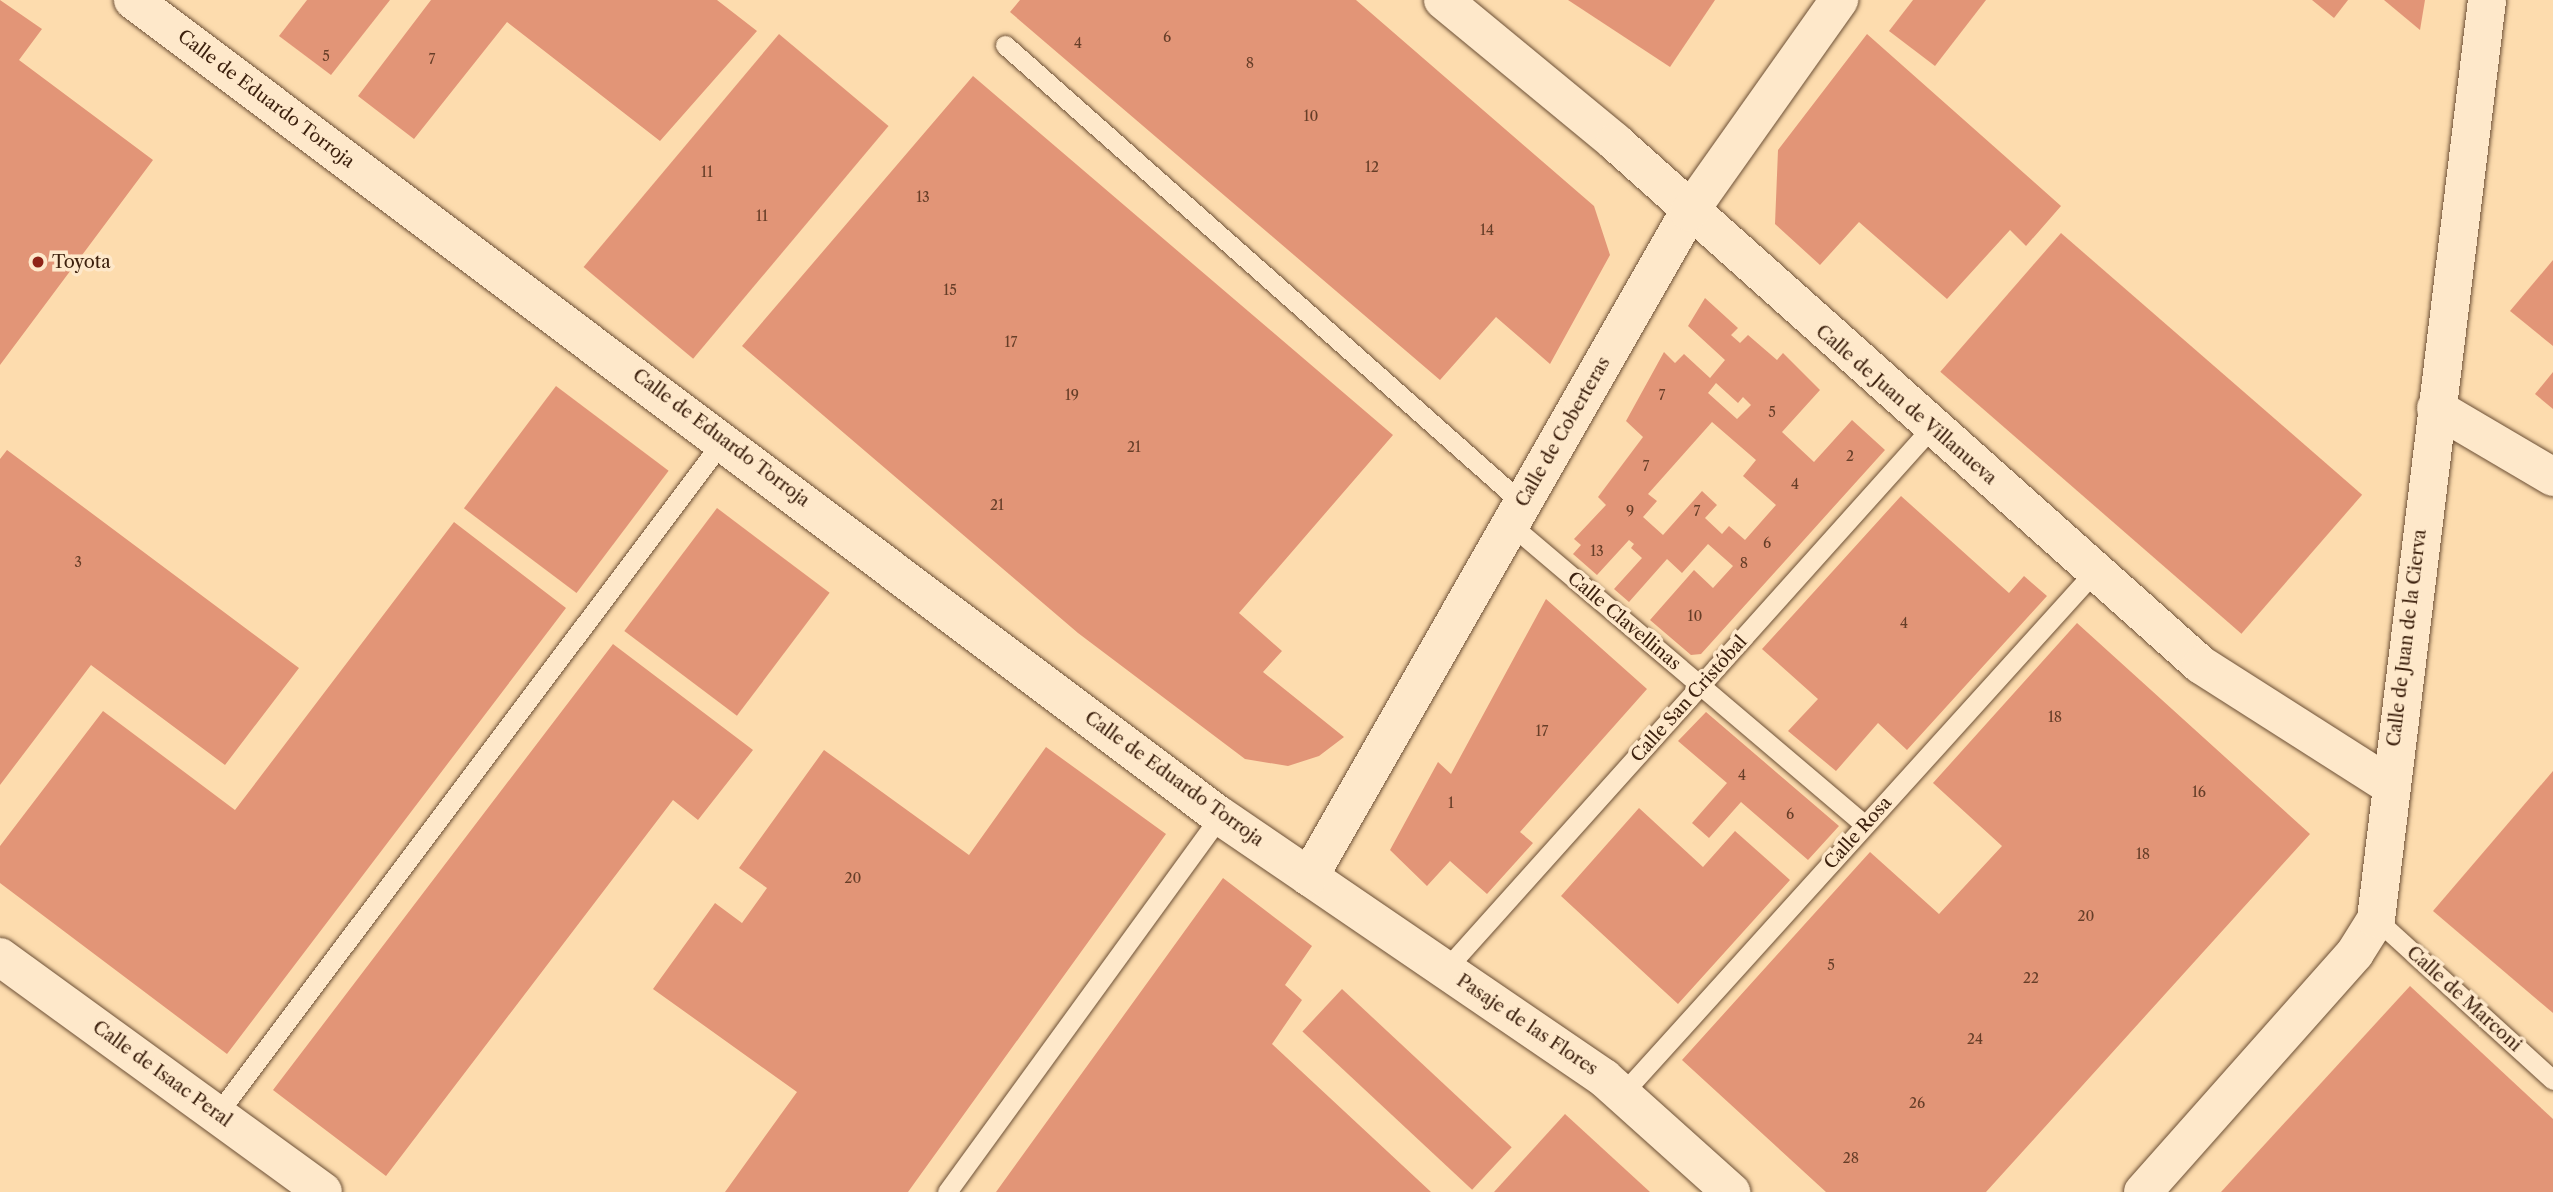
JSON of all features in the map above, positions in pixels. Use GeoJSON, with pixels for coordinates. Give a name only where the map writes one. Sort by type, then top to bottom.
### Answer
{"type":"FeatureCollection","features":[{"type":"Feature","properties":{"kind":"street","name":"Calle de Eduardo Torroja"},"geometry":{"type":"LineString","coordinates":[[133,0],[724,439],[1220,816],[1309,877]]}},
{"type":"Feature","properties":{"kind":"street","name":"Calle de Juan de Villanueva"},"geometry":{"type":"LineString","coordinates":[[1443,0],[1689,212],[2201,665],[2388,784]]}},
{"type":"Feature","properties":{"kind":"street","name":"Calle de Coberteras"},"geometry":{"type":"LineString","coordinates":[[1309,877],[1689,212],[1839,0]]}},
{"type":"Feature","properties":{"kind":"street","name":"Calle de Juan de la Cierva"},"geometry":{"type":"LineString","coordinates":[[2143,1192],[2355,953],[2376,919],[2388,784],[2487,0]]}},
{"type":"Feature","properties":{"kind":"street"},"geometry":{"type":"LineString","coordinates":[[2436,408],[2553,477]]}},
{"type":"Feature","properties":{"kind":"street","name":"Pasaje de las Flores"},"geometry":{"type":"LineString","coordinates":[[1309,877],[1622,1094],[1731,1192]]}},
{"type":"Feature","properties":{"kind":"street","name":"Calle de Isaac Peral"},"geometry":{"type":"LineString","coordinates":[[0,957],[218,1113],[323,1192]]}},
{"type":"Feature","properties":{"kind":"lane","name":"Calle Clavellinas"},"geometry":{"type":"LineString","coordinates":[[1005,45],[1700,686],[1865,825]]}},
{"type":"Feature","properties":{"kind":"lane","name":"Calle San Cristóbal"},"geometry":{"type":"LineString","coordinates":[[1446,970],[1932,427]]}},
{"type":"Feature","properties":{"kind":"lane"},"geometry":{"type":"LineString","coordinates":[[218,1113],[724,439]]}},
{"type":"Feature","properties":{"kind":"lane","name":"Calle Rosa"},"geometry":{"type":"LineString","coordinates":[[1622,1094],[2095,571]]}},
{"type":"Feature","properties":{"kind":"lane"},"geometry":{"type":"LineString","coordinates":[[947,1192],[1220,816]]}},
{"type":"Feature","properties":{"kind":"lane","name":"Calle de Marconi"},"geometry":{"type":"LineString","coordinates":[[2376,919],[2553,1080]]}},
{"type":"Feature","properties":{"kind":"building","name":"Toyota"},"geometry":{"type":"Polygon","coordinates":[[[0,0],[42,29],[19,60],[153,160],[0,365],[0,0]]]}},
{"type":"Feature","properties":{"kind":"building"},"geometry":{"type":"Polygon","coordinates":[[[307,0],[390,0],[331,75],[279,36],[307,0]]]}},
{"type":"Feature","properties":{"kind":"building"},"geometry":{"type":"Polygon","coordinates":[[[431,0],[717,0],[757,31],[660,141],[507,22],[414,139],[358,96],[431,0]]]}},
{"type":"Feature","properties":{"kind":"building"},"geometry":{"type":"Polygon","coordinates":[[[1020,0],[1356,0],[1594,206],[1610,255],[1550,364],[1496,317],[1440,380],[1010,12],[1020,0]]]}},
{"type":"Feature","properties":{"kind":"building"},"geometry":{"type":"Polygon","coordinates":[[[1568,0],[1715,0],[1670,67],[1568,0]]]}},
{"type":"Feature","properties":{"kind":"building"},"geometry":{"type":"Polygon","coordinates":[[[1913,0],[1986,0],[1935,66],[1889,31],[1913,0]]]}},
{"type":"Feature","properties":{"kind":"building"},"geometry":{"type":"Polygon","coordinates":[[[2312,0],[2348,0],[2334,18],[2312,0]]]}},
{"type":"Feature","properties":{"kind":"building"},"geometry":{"type":"Polygon","coordinates":[[[2384,0],[2425,0],[2420,30],[2384,0]]]}},
{"type":"Feature","properties":{"kind":"building"},"geometry":{"type":"Polygon","coordinates":[[[779,34],[889,126],[693,359],[584,267],[779,34]]]}},
{"type":"Feature","properties":{"kind":"building"},"geometry":{"type":"Polygon","coordinates":[[[1867,34],[2061,206],[2026,246],[2010,230],[1947,299],[1859,222],[1820,265],[1775,224],[1778,150],[1867,34]]]}},
{"type":"Feature","properties":{"kind":"building"},"geometry":{"type":"Polygon","coordinates":[[[973,76],[1393,435],[1239,613],[1282,651],[1263,672],[1344,737],[1319,756],[1288,766],[1245,759],[1078,633],[742,346],[973,76]]]}},
{"type":"Feature","properties":{"kind":"building"},"geometry":{"type":"Polygon","coordinates":[[[2061,233],[2362,495],[2241,634],[1940,372],[2061,233]]]}},
{"type":"Feature","properties":{"kind":"building"},"geometry":{"type":"Polygon","coordinates":[[[2553,260],[2553,346],[2510,311],[2553,260]]]}},
{"type":"Feature","properties":{"kind":"building"},"geometry":{"type":"Polygon","coordinates":[[[1705,298],[1738,328],[1731,335],[1740,343],[1748,335],[1777,360],[1783,353],[1820,390],[1782,432],[1814,462],[1852,420],[1885,450],[1701,654],[1691,655],[1650,620],[1694,570],[1713,588],[1733,566],[1708,544],[1682,573],[1667,559],[1629,602],[1614,589],[1642,558],[1631,548],[1634,544],[1629,540],[1597,575],[1573,554],[1581,545],[1574,539],[1606,505],[1598,497],[1643,437],[1626,421],[1664,352],[1675,363],[1684,354],[1710,378],[1725,360],[1688,326],[1705,298]],[[1716,383],[1708,393],[1737,419],[1751,405],[1743,397],[1738,403],[1716,383]],[[1712,422],[1648,494],[1657,501],[1643,517],[1663,535],[1702,491],[1717,505],[1705,518],[1722,534],[1729,526],[1745,540],[1776,505],[1743,476],[1756,460],[1712,422]]]}},
{"type":"Feature","properties":{"kind":"building"},"geometry":{"type":"Polygon","coordinates":[[[2553,372],[2553,409],[2535,394],[2553,372]]]}},
{"type":"Feature","properties":{"kind":"building"},"geometry":{"type":"Polygon","coordinates":[[[556,386],[669,471],[577,593],[464,508],[556,386]]]}},
{"type":"Feature","properties":{"kind":"building"},"geometry":{"type":"Polygon","coordinates":[[[7,450],[299,668],[225,765],[91,665],[0,785],[0,459],[7,450]]]}},
{"type":"Feature","properties":{"kind":"building"},"geometry":{"type":"Polygon","coordinates":[[[1901,496],[2009,593],[2024,576],[2047,596],[1907,750],[1878,723],[1836,771],[1788,731],[1818,699],[1762,649],[1901,496]]]}},
{"type":"Feature","properties":{"kind":"building"},"geometry":{"type":"Polygon","coordinates":[[[717,508],[830,593],[737,716],[624,631],[717,508]]]}},
{"type":"Feature","properties":{"kind":"building"},"geometry":{"type":"Polygon","coordinates":[[[454,522],[566,608],[227,1054],[0,883],[0,846],[103,711],[235,810],[454,522]]]}},
{"type":"Feature","properties":{"kind":"building"},"geometry":{"type":"Polygon","coordinates":[[[1546,599],[1647,689],[1520,832],[1533,843],[1487,894],[1450,861],[1427,886],[1390,850],[1438,762],[1451,774],[1546,599]]]}},
{"type":"Feature","properties":{"kind":"building"},"geometry":{"type":"Polygon","coordinates":[[[2077,623],[2310,834],[1986,1192],[1826,1192],[1682,1060],[1870,852],[1939,914],[2002,846],[1933,783],[2077,623]]]}},
{"type":"Feature","properties":{"kind":"building"},"geometry":{"type":"Polygon","coordinates":[[[613,644],[753,750],[698,820],[673,800],[386,1176],[273,1090],[613,644]]]}},
{"type":"Feature","properties":{"kind":"building"},"geometry":{"type":"Polygon","coordinates":[[[1706,712],[1839,826],[1808,860],[1741,802],[1709,838],[1692,823],[1727,783],[1678,741],[1706,712]]]}},
{"type":"Feature","properties":{"kind":"building"},"geometry":{"type":"Polygon","coordinates":[[[1046,747],[1166,834],[908,1192],[725,1192],[797,1092],[653,989],[715,903],[742,923],[767,888],[739,868],[824,750],[969,855],[1046,747]]]}},
{"type":"Feature","properties":{"kind":"building"},"geometry":{"type":"Polygon","coordinates":[[[2553,771],[2553,1013],[2433,911],[2553,771]]]}},
{"type":"Feature","properties":{"kind":"building"},"geometry":{"type":"Polygon","coordinates":[[[1639,808],[1703,867],[1735,831],[1790,880],[1678,1004],[1561,896],[1639,808]]]}},
{"type":"Feature","properties":{"kind":"building"},"geometry":{"type":"Polygon","coordinates":[[[1223,878],[1312,946],[1285,985],[1302,1000],[1272,1044],[1431,1192],[996,1192],[1223,878]]]}},
{"type":"Feature","properties":{"kind":"building"},"geometry":{"type":"Polygon","coordinates":[[[2410,986],[2553,1119],[2553,1192],[2221,1192],[2410,986]]]}},
{"type":"Feature","properties":{"kind":"building"},"geometry":{"type":"Polygon","coordinates":[[[1342,989],[1512,1147],[1472,1190],[1302,1031],[1342,989]]]}},
{"type":"Feature","properties":{"kind":"building"},"geometry":{"type":"Polygon","coordinates":[[[1565,1114],[1650,1192],[1494,1192],[1565,1114]]]}},
{"type":"Feature","properties":{"kind":"place","name":"Toyota"},"geometry":{"type":"Point","coordinates":[38,262]}}]}
